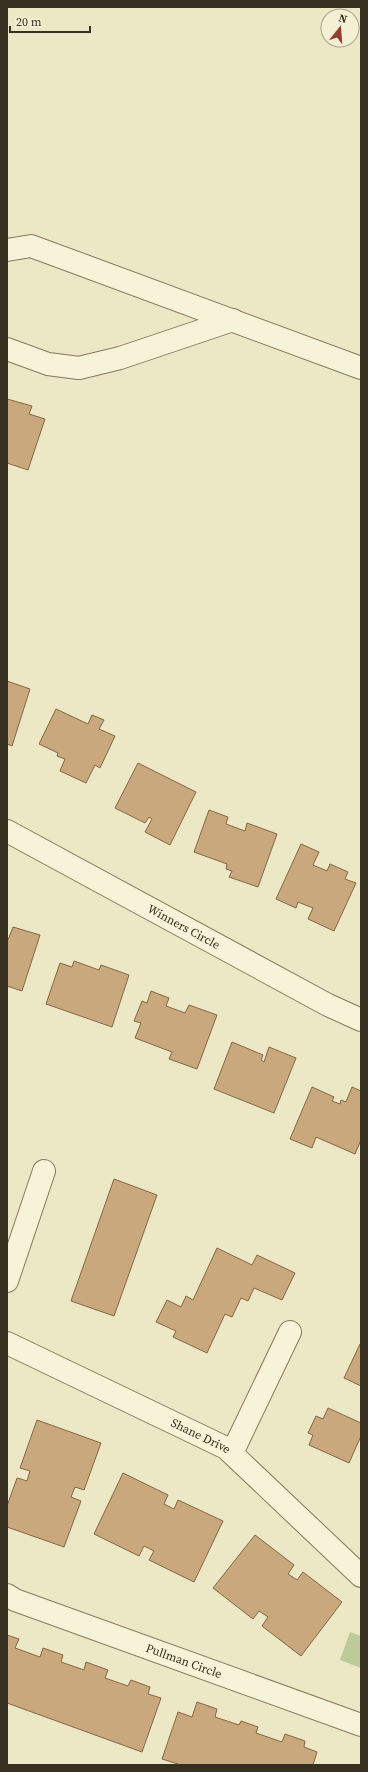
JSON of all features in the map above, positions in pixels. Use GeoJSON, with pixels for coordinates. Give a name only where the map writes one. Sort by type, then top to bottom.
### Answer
{"type":"FeatureCollection","features":[{"type":"Feature","properties":{"kind":"street"},"geometry":{"type":"LineString","coordinates":[[7,250],[31,246],[361,368]]}},
{"type":"Feature","properties":{"kind":"street"},"geometry":{"type":"LineString","coordinates":[[7,349],[48,364],[79,368],[120,358],[233,320]]}},
{"type":"Feature","properties":{"kind":"street","name":"Winners Circle"},"geometry":{"type":"LineString","coordinates":[[7,831],[328,1004],[361,1020]]}},
{"type":"Feature","properties":{"kind":"street"},"geometry":{"type":"LineString","coordinates":[[7,1281],[44,1171]]}},
{"type":"Feature","properties":{"kind":"street"},"geometry":{"type":"LineString","coordinates":[[232,1453],[290,1332]]}},
{"type":"Feature","properties":{"kind":"street","name":"Shane Drive"},"geometry":{"type":"LineString","coordinates":[[7,1343],[226,1448],[361,1576]]}},
{"type":"Feature","properties":{"kind":"street","name":"Pullman Circle"},"geometry":{"type":"LineString","coordinates":[[7,1595],[15,1600],[361,1725]]}},
{"type":"Feature","properties":{"kind":"green space"},"geometry":{"type":"Polygon","coordinates":[[[350,1632],[361,1636],[361,1668],[340,1660],[350,1632]]]}},
{"type":"Feature","properties":{"kind":"building"},"geometry":{"type":"Polygon","coordinates":[[[7,399],[32,406],[29,414],[45,419],[28,470],[7,463],[7,399]]]}},
{"type":"Feature","properties":{"kind":"building"},"geometry":{"type":"Polygon","coordinates":[[[7,681],[30,689],[12,746],[7,744],[7,681]]]}},
{"type":"Feature","properties":{"kind":"building"},"geometry":{"type":"Polygon","coordinates":[[[56,709],[88,724],[92,715],[104,720],[99,729],[115,736],[100,768],[95,765],[86,783],[60,771],[65,759],[57,756],[58,753],[39,744],[56,709]]]}},
{"type":"Feature","properties":{"kind":"building"},"geometry":{"type":"Polygon","coordinates":[[[138,763],[196,792],[170,845],[145,832],[152,819],[149,817],[145,823],[115,808],[138,763]]]}},
{"type":"Feature","properties":{"kind":"building"},"geometry":{"type":"Polygon","coordinates":[[[209,810],[228,817],[226,824],[245,831],[247,823],[277,834],[258,887],[229,877],[232,871],[226,869],[227,864],[194,852],[209,810]]]}},
{"type":"Feature","properties":{"kind":"building"},"geometry":{"type":"Polygon","coordinates":[[[301,844],[319,852],[313,865],[327,871],[330,864],[348,872],[345,879],[356,883],[334,931],[308,919],[313,908],[298,902],[296,908],[276,899],[301,844]]]}},
{"type":"Feature","properties":{"kind":"building"},"geometry":{"type":"Polygon","coordinates":[[[13,927],[40,935],[22,991],[7,986],[7,940],[13,927]]]}},
{"type":"Feature","properties":{"kind":"building"},"geometry":{"type":"Polygon","coordinates":[[[74,961],[99,970],[101,965],[129,975],[112,1027],[46,1004],[60,963],[72,967],[74,961]]]}},
{"type":"Feature","properties":{"kind":"building"},"geometry":{"type":"Polygon","coordinates":[[[151,991],[169,998],[166,1006],[185,1013],[189,1005],[217,1015],[197,1069],[169,1059],[172,1052],[135,1038],[141,1023],[134,1021],[142,1001],[147,1003],[151,991]]]}},
{"type":"Feature","properties":{"kind":"building"},"geometry":{"type":"Polygon","coordinates":[[[232,1042],[263,1055],[261,1060],[264,1062],[269,1047],[296,1058],[274,1113],[214,1089],[232,1042]]]}},
{"type":"Feature","properties":{"kind":"building"},"geometry":{"type":"Polygon","coordinates":[[[312,1087],[334,1097],[332,1101],[340,1104],[341,1100],[346,1102],[352,1087],[361,1091],[361,1140],[355,1154],[316,1137],[312,1148],[290,1139],[312,1087]]]}},
{"type":"Feature","properties":{"kind":"building"},"geometry":{"type":"Polygon","coordinates":[[[114,1179],[157,1195],[114,1316],[71,1301],[114,1179]]]}},
{"type":"Feature","properties":{"kind":"building"},"geometry":{"type":"Polygon","coordinates":[[[217,1248],[252,1265],[257,1255],[295,1273],[282,1300],[254,1288],[248,1301],[241,1298],[232,1317],[225,1314],[207,1353],[173,1337],[176,1331],[156,1322],[167,1300],[181,1307],[186,1296],[193,1300],[217,1248]]]}},
{"type":"Feature","properties":{"kind":"building"},"geometry":{"type":"Polygon","coordinates":[[[361,1344],[361,1386],[344,1378],[361,1344]]]}},
{"type":"Feature","properties":{"kind":"building"},"geometry":{"type":"Polygon","coordinates":[[[328,1408],[361,1423],[361,1436],[349,1463],[309,1445],[313,1435],[308,1433],[316,1416],[323,1419],[328,1408]]]}},
{"type":"Feature","properties":{"kind":"building"},"geometry":{"type":"Polygon","coordinates":[[[37,1420],[101,1443],[84,1490],[75,1487],[71,1497],[81,1501],[64,1547],[7,1527],[7,1506],[17,1478],[27,1481],[30,1471],[20,1468],[37,1420]]]}},
{"type":"Feature","properties":{"kind":"building"},"geometry":{"type":"Polygon","coordinates":[[[123,1473],[168,1495],[164,1504],[174,1509],[178,1500],[223,1521],[194,1582],[149,1560],[154,1551],[144,1546],[139,1556],[94,1534],[123,1473]]]}},
{"type":"Feature","properties":{"kind":"building"},"geometry":{"type":"Polygon","coordinates":[[[255,1535],[294,1565],[288,1574],[297,1580],[303,1572],[342,1602],[301,1656],[262,1626],[268,1617],[259,1611],[253,1619],[213,1588],[255,1535]]]}},
{"type":"Feature","properties":{"kind":"building"},"geometry":{"type":"Polygon","coordinates":[[[7,1635],[19,1639],[15,1648],[40,1657],[43,1648],[63,1655],[61,1662],[84,1670],[86,1662],[108,1670],[105,1678],[128,1686],[131,1680],[150,1687],[148,1694],[161,1698],[142,1752],[7,1703],[7,1635]]]}},
{"type":"Feature","properties":{"kind":"building"},"geometry":{"type":"Polygon","coordinates":[[[197,1702],[217,1709],[215,1717],[239,1725],[241,1721],[258,1727],[256,1733],[282,1742],[285,1734],[305,1741],[304,1747],[317,1752],[313,1765],[181,1765],[162,1759],[178,1712],[192,1717],[197,1702]]]}}]}
